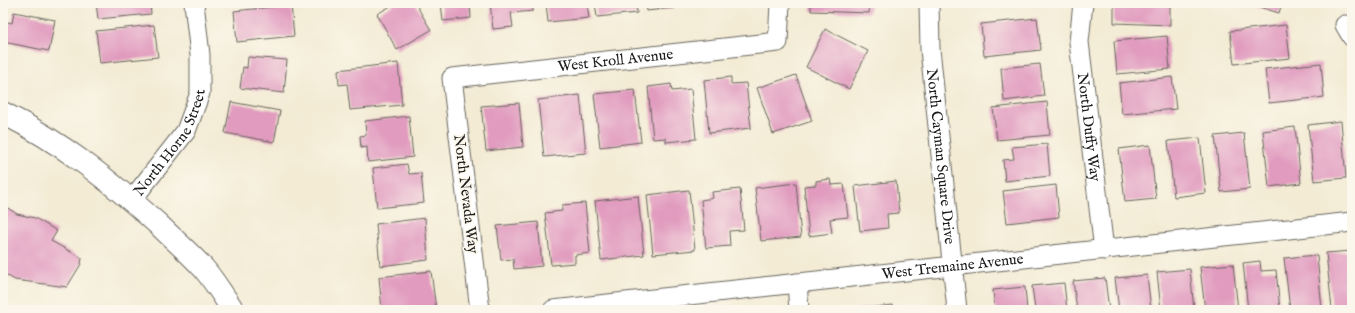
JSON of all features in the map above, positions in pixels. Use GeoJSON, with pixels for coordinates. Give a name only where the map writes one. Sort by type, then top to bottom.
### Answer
{"type":"FeatureCollection","features":[{"type":"Feature","properties":{"kind":"street","name":"North Horne Street"},"geometry":{"type":"LineString","coordinates":[[194,3],[200,55],[200,93],[186,131],[132,200],[205,270],[233,310]]}},
{"type":"Feature","properties":{"kind":"street","name":"West Kroll Avenue"},"geometry":{"type":"LineString","coordinates":[[452,78],[778,42],[780,3]]}},
{"type":"Feature","properties":{"kind":"street","name":"North Cayman Square Drive"},"geometry":{"type":"LineString","coordinates":[[929,3],[930,49],[953,266],[956,310]]}},
{"type":"Feature","properties":{"kind":"street","name":"North Duffy Way"},"geometry":{"type":"LineString","coordinates":[[1083,3],[1079,42],[1104,250]]}},
{"type":"Feature","properties":{"kind":"street","name":"North Nevada Way"},"geometry":{"type":"LineString","coordinates":[[452,78],[480,310]]}},
{"type":"Feature","properties":{"kind":"street"},"geometry":{"type":"LineString","coordinates":[[3,113],[22,122],[61,145],[132,200]]}},
{"type":"Feature","properties":{"kind":"street","name":"West Tremaine Avenue"},"geometry":{"type":"LineString","coordinates":[[553,310],[1352,222]]}},
{"type":"Feature","properties":{"kind":"street"},"geometry":{"type":"LineString","coordinates":[[797,283],[799,310]]}},
{"type":"Feature","properties":{"kind":"building"},"geometry":{"type":"Polygon","coordinates":[[[96,3],[150,3],[151,14],[98,19],[96,3]]]}},
{"type":"Feature","properties":{"kind":"building"},"geometry":{"type":"Polygon","coordinates":[[[396,3],[415,3],[431,30],[397,50],[377,14],[396,3]]]}},
{"type":"Feature","properties":{"kind":"building"},"geometry":{"type":"Polygon","coordinates":[[[441,3],[483,4],[470,5],[471,18],[443,21],[441,3]]]}},
{"type":"Feature","properties":{"kind":"building"},"geometry":{"type":"Polygon","coordinates":[[[490,3],[532,3],[533,11],[511,13],[513,27],[493,29],[490,3]]]}},
{"type":"Feature","properties":{"kind":"building"},"geometry":{"type":"Polygon","coordinates":[[[546,3],[587,3],[589,18],[548,22],[546,3]]]}},
{"type":"Feature","properties":{"kind":"building"},"geometry":{"type":"Polygon","coordinates":[[[595,3],[636,3],[637,13],[597,17],[595,3]]]}},
{"type":"Feature","properties":{"kind":"building"},"geometry":{"type":"Polygon","coordinates":[[[646,3],[674,3],[674,8],[647,11],[646,3]]]}},
{"type":"Feature","properties":{"kind":"building"},"geometry":{"type":"Polygon","coordinates":[[[811,3],[870,3],[869,13],[811,11],[811,3]]]}},
{"type":"Feature","properties":{"kind":"building"},"geometry":{"type":"Polygon","coordinates":[[[1020,3],[1040,3],[1039,5],[1020,3]]]}},
{"type":"Feature","properties":{"kind":"building"},"geometry":{"type":"Polygon","coordinates":[[[1114,3],[1170,3],[1170,25],[1114,23],[1114,3]]]}},
{"type":"Feature","properties":{"kind":"building"},"geometry":{"type":"Polygon","coordinates":[[[1246,3],[1282,3],[1279,13],[1246,3]]]}},
{"type":"Feature","properties":{"kind":"building"},"geometry":{"type":"Polygon","coordinates":[[[291,5],[294,36],[237,42],[234,11],[291,5]]]}},
{"type":"Feature","properties":{"kind":"building"},"geometry":{"type":"Polygon","coordinates":[[[14,12],[55,20],[49,51],[3,42],[3,21],[12,23],[14,12]]]}},
{"type":"Feature","properties":{"kind":"building"},"geometry":{"type":"Polygon","coordinates":[[[1037,18],[1041,50],[984,56],[981,24],[1037,18]]]}},
{"type":"Feature","properties":{"kind":"building"},"geometry":{"type":"Polygon","coordinates":[[[154,25],[158,57],[100,63],[96,31],[154,25]]]}},
{"type":"Feature","properties":{"kind":"building"},"geometry":{"type":"Polygon","coordinates":[[[1286,25],[1290,58],[1234,64],[1230,31],[1286,25]]]}},
{"type":"Feature","properties":{"kind":"building"},"geometry":{"type":"Polygon","coordinates":[[[825,29],[868,51],[849,89],[806,67],[825,29]]]}},
{"type":"Feature","properties":{"kind":"building"},"geometry":{"type":"Polygon","coordinates":[[[1167,36],[1170,69],[1117,74],[1114,41],[1167,36]]]}},
{"type":"Feature","properties":{"kind":"building"},"geometry":{"type":"Polygon","coordinates":[[[248,57],[287,60],[284,93],[240,88],[243,67],[247,68],[248,57]]]}},
{"type":"Feature","properties":{"kind":"building"},"geometry":{"type":"Polygon","coordinates":[[[398,63],[402,105],[350,110],[347,84],[339,85],[338,70],[398,63]]]}},
{"type":"Feature","properties":{"kind":"building"},"geometry":{"type":"Polygon","coordinates":[[[1321,63],[1324,97],[1269,103],[1265,69],[1321,63]]]}},
{"type":"Feature","properties":{"kind":"building"},"geometry":{"type":"Polygon","coordinates":[[[1040,64],[1044,96],[1004,101],[1001,68],[1040,64]]]}},
{"type":"Feature","properties":{"kind":"building"},"geometry":{"type":"Polygon","coordinates":[[[796,75],[812,121],[773,134],[757,88],[796,75]]]}},
{"type":"Feature","properties":{"kind":"building"},"geometry":{"type":"Polygon","coordinates":[[[731,77],[731,84],[746,83],[751,128],[709,133],[704,80],[731,77]]]}},
{"type":"Feature","properties":{"kind":"building"},"geometry":{"type":"Polygon","coordinates":[[[1172,77],[1176,109],[1122,114],[1119,83],[1172,77]]]}},
{"type":"Feature","properties":{"kind":"building"},"geometry":{"type":"Polygon","coordinates":[[[671,84],[672,91],[691,89],[696,139],[666,142],[666,138],[653,139],[648,87],[671,84]]]}},
{"type":"Feature","properties":{"kind":"building"},"geometry":{"type":"Polygon","coordinates":[[[635,90],[641,142],[600,147],[594,94],[635,90]]]}},
{"type":"Feature","properties":{"kind":"building"},"geometry":{"type":"Polygon","coordinates":[[[580,95],[586,153],[544,157],[538,100],[580,95]]]}},
{"type":"Feature","properties":{"kind":"building"},"geometry":{"type":"Polygon","coordinates":[[[231,102],[280,111],[274,142],[225,133],[231,102]]]}},
{"type":"Feature","properties":{"kind":"building"},"geometry":{"type":"Polygon","coordinates":[[[1047,102],[1050,135],[997,140],[993,108],[1047,102]]]}},
{"type":"Feature","properties":{"kind":"building"},"geometry":{"type":"Polygon","coordinates":[[[519,103],[523,147],[486,151],[481,106],[519,103]]]}},
{"type":"Feature","properties":{"kind":"building"},"geometry":{"type":"Polygon","coordinates":[[[409,116],[413,157],[368,162],[367,147],[361,148],[360,136],[366,135],[365,121],[409,116]]]}},
{"type":"Feature","properties":{"kind":"building"},"geometry":{"type":"Polygon","coordinates":[[[1341,121],[1346,178],[1314,181],[1308,125],[1341,121]]]}},
{"type":"Feature","properties":{"kind":"building"},"geometry":{"type":"Polygon","coordinates":[[[1295,127],[1301,183],[1269,187],[1263,131],[1295,127]]]}},
{"type":"Feature","properties":{"kind":"building"},"geometry":{"type":"Polygon","coordinates":[[[1244,133],[1250,189],[1221,192],[1215,136],[1244,133]]]}},
{"type":"Feature","properties":{"kind":"building"},"geometry":{"type":"Polygon","coordinates":[[[1200,138],[1206,193],[1174,197],[1168,141],[1200,138]]]}},
{"type":"Feature","properties":{"kind":"building"},"geometry":{"type":"Polygon","coordinates":[[[1047,144],[1050,176],[1005,181],[1003,160],[1014,159],[1012,147],[1047,144]]]}},
{"type":"Feature","properties":{"kind":"building"},"geometry":{"type":"Polygon","coordinates":[[[1150,145],[1156,199],[1125,202],[1119,149],[1150,145]]]}},
{"type":"Feature","properties":{"kind":"building"},"geometry":{"type":"Polygon","coordinates":[[[407,164],[409,174],[421,173],[424,203],[377,208],[373,168],[407,164]]]}},
{"type":"Feature","properties":{"kind":"building"},"geometry":{"type":"Polygon","coordinates":[[[830,179],[831,185],[844,184],[848,217],[830,219],[832,233],[809,236],[804,186],[816,185],[816,181],[830,179]]]}},
{"type":"Feature","properties":{"kind":"building"},"geometry":{"type":"Polygon","coordinates":[[[896,181],[899,213],[887,214],[888,228],[860,231],[855,186],[896,181]]]}},
{"type":"Feature","properties":{"kind":"building"},"geometry":{"type":"Polygon","coordinates":[[[796,183],[801,237],[761,241],[755,188],[796,183]]]}},
{"type":"Feature","properties":{"kind":"building"},"geometry":{"type":"Polygon","coordinates":[[[1056,185],[1059,217],[1007,223],[1003,191],[1056,185]]]}},
{"type":"Feature","properties":{"kind":"building"},"geometry":{"type":"Polygon","coordinates":[[[740,189],[744,230],[729,231],[730,246],[706,248],[701,200],[713,198],[712,192],[740,189]]]}},
{"type":"Feature","properties":{"kind":"building"},"geometry":{"type":"Polygon","coordinates":[[[689,190],[695,250],[653,254],[647,195],[689,190]]]}},
{"type":"Feature","properties":{"kind":"building"},"geometry":{"type":"Polygon","coordinates":[[[3,196],[7,199],[6,207],[17,214],[35,218],[57,231],[51,241],[82,258],[81,264],[67,287],[15,280],[3,273],[3,196]]]}},
{"type":"Feature","properties":{"kind":"building"},"geometry":{"type":"Polygon","coordinates":[[[638,196],[644,255],[601,260],[595,201],[638,196]]]}},
{"type":"Feature","properties":{"kind":"building"},"geometry":{"type":"Polygon","coordinates":[[[585,203],[590,253],[575,255],[575,263],[551,265],[545,213],[562,211],[562,205],[585,203]]]}},
{"type":"Feature","properties":{"kind":"building"},"geometry":{"type":"Polygon","coordinates":[[[425,218],[428,260],[380,266],[376,224],[425,218]]]}},
{"type":"Feature","properties":{"kind":"building"},"geometry":{"type":"Polygon","coordinates":[[[538,222],[542,266],[514,269],[513,259],[501,260],[497,226],[538,222]]]}},
{"type":"Feature","properties":{"kind":"building"},"geometry":{"type":"Polygon","coordinates":[[[1352,251],[1352,307],[1332,309],[1326,253],[1352,251]]]}},
{"type":"Feature","properties":{"kind":"building"},"geometry":{"type":"Polygon","coordinates":[[[1317,255],[1322,310],[1290,310],[1284,258],[1317,255]]]}},
{"type":"Feature","properties":{"kind":"building"},"geometry":{"type":"Polygon","coordinates":[[[1260,261],[1261,271],[1276,270],[1280,310],[1248,310],[1243,263],[1260,261]]]}},
{"type":"Feature","properties":{"kind":"building"},"geometry":{"type":"Polygon","coordinates":[[[1233,264],[1238,310],[1205,310],[1200,267],[1233,264]]]}},
{"type":"Feature","properties":{"kind":"building"},"geometry":{"type":"Polygon","coordinates":[[[1190,269],[1194,310],[1161,310],[1157,272],[1190,269]]]}},
{"type":"Feature","properties":{"kind":"building"},"geometry":{"type":"Polygon","coordinates":[[[431,271],[436,310],[382,310],[379,277],[431,271]]]}},
{"type":"Feature","properties":{"kind":"building"},"geometry":{"type":"Polygon","coordinates":[[[1147,275],[1151,310],[1119,310],[1115,278],[1147,275]]]}},
{"type":"Feature","properties":{"kind":"building"},"geometry":{"type":"Polygon","coordinates":[[[1105,278],[1109,310],[1077,310],[1073,281],[1105,278]]]}},
{"type":"Feature","properties":{"kind":"building"},"geometry":{"type":"Polygon","coordinates":[[[1064,283],[1067,310],[1035,310],[1032,286],[1064,283]]]}},
{"type":"Feature","properties":{"kind":"building"},"geometry":{"type":"Polygon","coordinates":[[[1025,287],[1027,310],[995,310],[993,290],[1025,287]]]}},
{"type":"Feature","properties":{"kind":"building"},"geometry":{"type":"Polygon","coordinates":[[[893,305],[894,310],[858,310],[858,309],[893,305]]]}}]}
